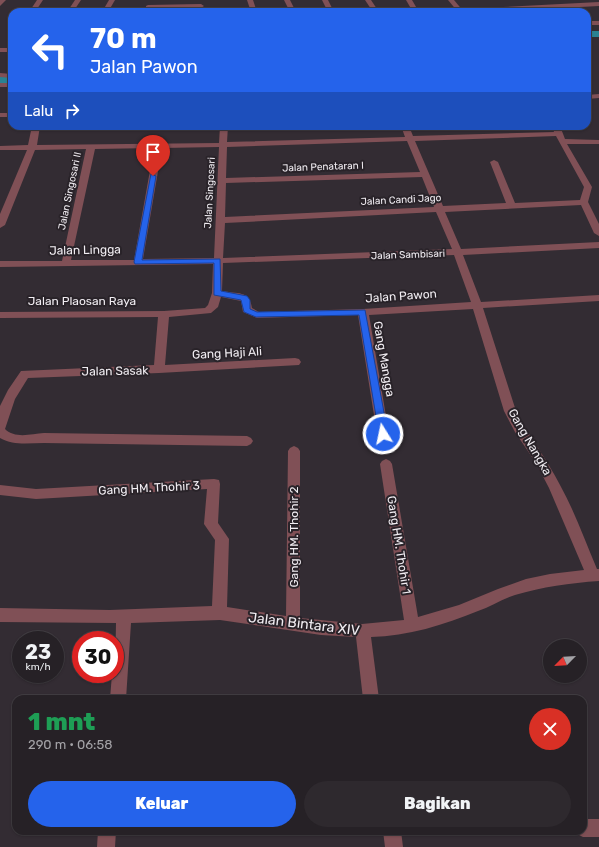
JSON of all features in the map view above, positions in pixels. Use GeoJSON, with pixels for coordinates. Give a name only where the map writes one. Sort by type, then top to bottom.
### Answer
{"type":"FeatureCollection","features":[{"type":"Feature","properties":{"kind":"street"},"geometry":{"type":"LineString","coordinates":[[0,4],[3,0]]}},
{"type":"Feature","properties":{"kind":"street"},"geometry":{"type":"LineString","coordinates":[[451,0],[458,8]]}},
{"type":"Feature","properties":{"kind":"street"},"geometry":{"type":"LineString","coordinates":[[503,8],[599,4]]}},
{"type":"Feature","properties":{"kind":"street"},"geometry":{"type":"LineString","coordinates":[[174,8],[201,6]]}},
{"type":"Feature","properties":{"kind":"street"},"geometry":{"type":"LineString","coordinates":[[0,225],[32,148],[35,130]]}},
{"type":"Feature","properties":{"kind":"street","name":"Jalan Singosari"},"geometry":{"type":"LineString","coordinates":[[217,261],[224,130]]}},
{"type":"Feature","properties":{"kind":"street","name":"Gang Nangka"},"geometry":{"type":"LineString","coordinates":[[406,130],[458,253],[477,305],[510,412],[555,487],[596,575]]}},
{"type":"Feature","properties":{"kind":"street"},"geometry":{"type":"LineString","coordinates":[[0,148],[158,147],[559,134],[599,142]]}},
{"type":"Feature","properties":{"kind":"street"},"geometry":{"type":"LineString","coordinates":[[559,134],[588,187],[584,202],[599,233]]}},
{"type":"Feature","properties":{"kind":"street","name":"Jalan Singosari II"},"geometry":{"type":"LineString","coordinates":[[66,264],[91,147]]}},
{"type":"Feature","properties":{"kind":"street"},"geometry":{"type":"LineString","coordinates":[[138,262],[158,147]]}},
{"type":"Feature","properties":{"kind":"street"},"geometry":{"type":"LineString","coordinates":[[494,162],[512,206]]}},
{"type":"Feature","properties":{"kind":"street","name":"Jalan Penataran I"},"geometry":{"type":"LineString","coordinates":[[222,181],[425,174]]}},
{"type":"Feature","properties":{"kind":"street"},"geometry":{"type":"LineString","coordinates":[[588,187],[599,187]]}},
{"type":"Feature","properties":{"kind":"street","name":"Jalan Candi Jago"},"geometry":{"type":"LineString","coordinates":[[220,220],[584,202]]}},
{"type":"Feature","properties":{"kind":"street","name":"Jalan Sambisari"},"geometry":{"type":"LineString","coordinates":[[217,261],[458,253],[599,245]]}},
{"type":"Feature","properties":{"kind":"street"},"geometry":{"type":"LineString","coordinates":[[164,314],[210,310],[214,307],[217,293],[217,261]]}},
{"type":"Feature","properties":{"kind":"street","name":"Jalan Lingga"},"geometry":{"type":"LineString","coordinates":[[0,264],[217,261]]}},
{"type":"Feature","properties":{"kind":"street","name":"Jalan Pawon"},"geometry":{"type":"LineString","coordinates":[[217,293],[244,298],[246,300],[247,310],[256,315],[362,312],[599,298]]}},
{"type":"Feature","properties":{"kind":"street","name":"Gang Mangga"},"geometry":{"type":"LineString","coordinates":[[362,312],[383,434]]}},
{"type":"Feature","properties":{"kind":"street","name":"Jalan Plaosan Raya"},"geometry":{"type":"LineString","coordinates":[[0,315],[164,314]]}},
{"type":"Feature","properties":{"kind":"street","name":"Jalan Sasak"},"geometry":{"type":"LineString","coordinates":[[0,428],[3,411],[16,386],[25,374],[159,370],[164,314]]}},
{"type":"Feature","properties":{"kind":"street","name":"Gang Haji Ali"},"geometry":{"type":"LineString","coordinates":[[159,370],[295,362]]}},
{"type":"Feature","properties":{"kind":"street"},"geometry":{"type":"LineString","coordinates":[[0,431],[4,436],[12,439],[44,438],[247,441]]}},
{"type":"Feature","properties":{"kind":"street","name":"Gang HM. Thohir 2"},"geometry":{"type":"LineString","coordinates":[[293,623],[294,451]]}},
{"type":"Feature","properties":{"kind":"street","name":"Gang HM. Thohir 1"},"geometry":{"type":"LineString","coordinates":[[386,464],[412,625]]}},
{"type":"Feature","properties":{"kind":"street","name":"Gang HM. Thohir 3"},"geometry":{"type":"LineString","coordinates":[[0,490],[36,494],[214,484],[212,524],[222,539],[219,613]]}},
{"type":"Feature","properties":{"kind":"street","name":"Jalan Bintara XIV"},"geometry":{"type":"LineString","coordinates":[[0,615],[124,616],[219,613],[268,618],[293,623],[363,632],[412,625],[439,619],[471,608],[504,593],[530,585],[557,579],[596,575]]}},
{"type":"Feature","properties":{"kind":"street"},"geometry":{"type":"LineString","coordinates":[[118,695],[124,616]]}},
{"type":"Feature","properties":{"kind":"street"},"geometry":{"type":"LineString","coordinates":[[363,632],[371,695]]}},
{"type":"Feature","properties":{"kind":"street"},"geometry":{"type":"LineString","coordinates":[[587,828],[599,828]]}},
{"type":"Feature","properties":{"kind":"street"},"geometry":{"type":"LineString","coordinates":[[106,847],[107,835]]}},
{"type":"Feature","properties":{"kind":"street"},"geometry":{"type":"LineString","coordinates":[[392,835],[394,847]]}},
{"type":"Feature","properties":{"kind":"waterway"},"geometry":{"type":"LineString","coordinates":[[591,34],[599,34]]}},
{"type":"Feature","properties":{"kind":"waterway"},"geometry":{"type":"LineString","coordinates":[[0,80],[8,80]]}},
{"type":"Feature","properties":{"kind":"route"},"geometry":{"type":"LineString","coordinates":[[153,176],[138,262],[217,261],[217,293],[244,298],[246,300],[246,310],[256,315],[362,312],[383,434]]}}]}
